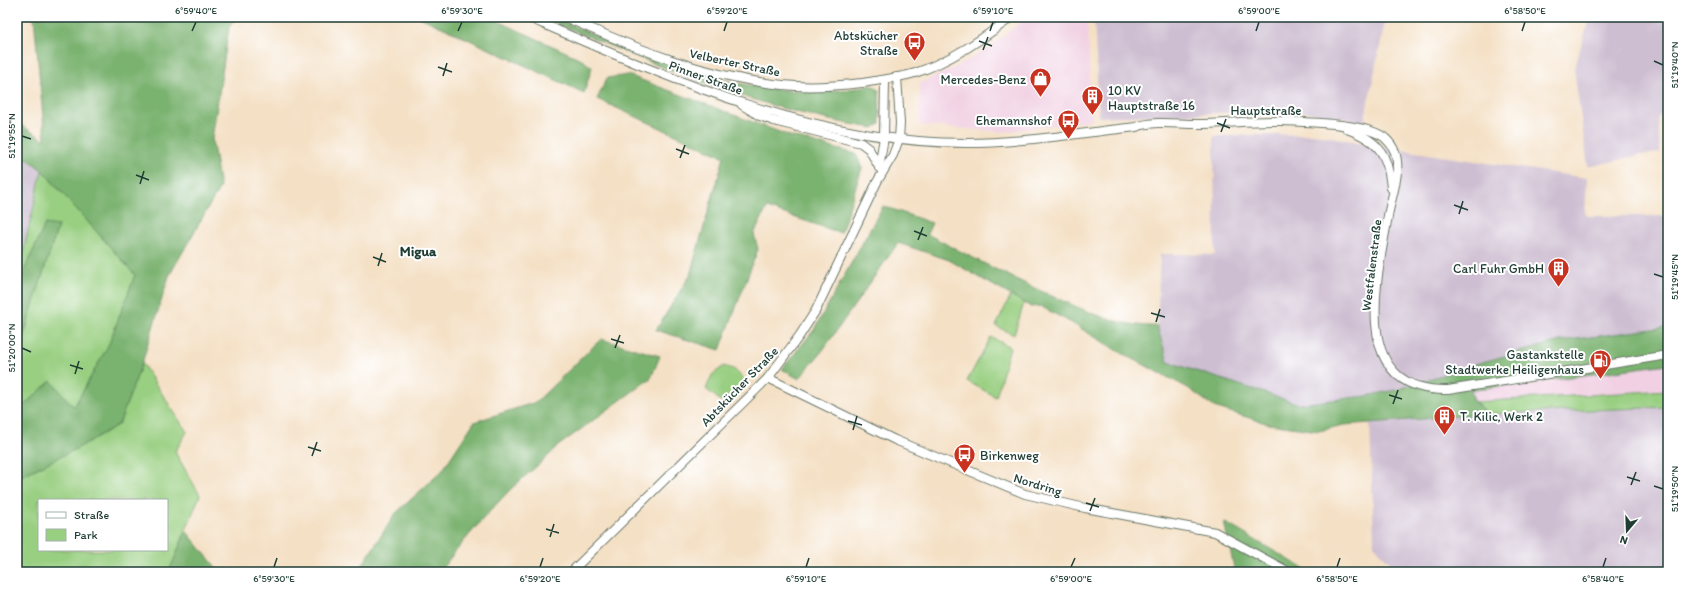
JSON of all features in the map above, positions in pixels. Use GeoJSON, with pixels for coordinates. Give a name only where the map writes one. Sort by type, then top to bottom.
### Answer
{"type":"FeatureCollection","features":[{"type":"Feature","properties":{"kind":"street","name":"Pinner Straße"},"geometry":{"type":"LineString","coordinates":[[527,17],[617,56],[737,101],[811,123],[884,137]]}},
{"type":"Feature","properties":{"kind":"street","name":"Velberter Straße"},"geometry":{"type":"LineString","coordinates":[[565,17],[628,44],[684,64],[721,74],[784,85],[849,84],[885,80],[914,73],[952,57],[978,42],[1012,17]]}},
{"type":"Feature","properties":{"kind":"street","name":"Abtskücher Straße"},"geometry":{"type":"LineString","coordinates":[[571,572],[768,378],[782,362],[816,310],[877,182],[893,155],[899,139],[900,123],[897,77]]}},
{"type":"Feature","properties":{"kind":"street","name":"Abtskücher Straße"},"geometry":{"type":"LineString","coordinates":[[877,182],[884,137],[885,80]]}},
{"type":"Feature","properties":{"kind":"street"},"geometry":{"type":"LineString","coordinates":[[737,101],[751,111],[774,121],[861,143],[868,149],[879,167]]}},
{"type":"Feature","properties":{"kind":"street","name":"Hauptstraße"},"geometry":{"type":"LineString","coordinates":[[884,137],[979,143],[1136,127],[1147,123],[1196,124],[1278,121],[1368,129],[1386,138]]}},
{"type":"Feature","properties":{"kind":"street","name":"Hauptstraße"},"geometry":{"type":"LineString","coordinates":[[1337,126],[1363,136]]}},
{"type":"Feature","properties":{"kind":"street","name":"Westfalenstraße"},"geometry":{"type":"LineString","coordinates":[[1363,136],[1376,144],[1382,152],[1389,169],[1392,198]]}},
{"type":"Feature","properties":{"kind":"street","name":"Westfalenstraße"},"geometry":{"type":"LineString","coordinates":[[1386,138],[1395,149],[1398,164],[1378,282],[1376,312],[1378,343],[1384,359],[1390,369],[1398,377],[1421,389],[1448,390],[1668,355]]}},
{"type":"Feature","properties":{"kind":"street","name":"Nordring"},"geometry":{"type":"LineString","coordinates":[[768,378],[895,440],[1025,494],[1085,508],[1216,532],[1289,572]]}},
{"type":"Feature","properties":{"kind":"shaded area"},"geometry":{"type":"Polygon","coordinates":[[[1027,17],[1087,17],[1092,120],[1002,132],[919,125],[920,83],[958,66],[990,47],[1027,17]]]}},
{"type":"Feature","properties":{"kind":"shaded area"},"geometry":{"type":"Polygon","coordinates":[[[1094,17],[1386,17],[1364,122],[1308,112],[1278,111],[1099,117],[1094,17]]]}},
{"type":"Feature","properties":{"kind":"shaded area"},"geometry":{"type":"Polygon","coordinates":[[[1590,17],[1667,17],[1668,113],[1658,116],[1660,153],[1640,155],[1588,167],[1574,69],[1590,17]]]}},
{"type":"Feature","properties":{"kind":"shaded area"},"geometry":{"type":"Polygon","coordinates":[[[1314,134],[1395,149],[1587,178],[1585,214],[1588,216],[1668,216],[1668,327],[1560,341],[1479,363],[1396,390],[1366,396],[1299,404],[1168,362],[1157,326],[1160,254],[1215,255],[1214,136],[1314,134]]]}},
{"type":"Feature","properties":{"kind":"shaded area"},"geometry":{"type":"Polygon","coordinates":[[[17,151],[42,170],[21,262],[17,262],[17,151]]]}},
{"type":"Feature","properties":{"kind":"shaded area"},"geometry":{"type":"Polygon","coordinates":[[[1668,364],[1668,390],[1474,402],[1470,390],[1668,364]]]}},
{"type":"Feature","properties":{"kind":"shaded area"},"geometry":{"type":"Polygon","coordinates":[[[1668,407],[1668,572],[1398,572],[1374,545],[1370,422],[1488,414],[1668,407]]]}},
{"type":"Feature","properties":{"kind":"green space"},"geometry":{"type":"Polygon","coordinates":[[[34,17],[237,17],[229,27],[212,139],[220,187],[169,276],[142,363],[119,424],[78,448],[17,478],[17,411],[51,381],[74,407],[109,344],[135,275],[42,170],[17,151],[17,123],[45,140],[34,17]]]}},
{"type":"Feature","properties":{"kind":"green space"},"geometry":{"type":"Polygon","coordinates":[[[420,17],[489,17],[579,58],[592,67],[584,93],[420,17]]]}},
{"type":"Feature","properties":{"kind":"green space"},"geometry":{"type":"Polygon","coordinates":[[[542,17],[552,17],[672,65],[703,75],[735,82],[767,88],[805,91],[832,91],[874,86],[879,90],[880,124],[874,128],[831,120],[788,110],[746,97],[663,67],[542,17]]]}},
{"type":"Feature","properties":{"kind":"green space"},"geometry":{"type":"Polygon","coordinates":[[[628,75],[790,136],[856,154],[862,168],[841,233],[767,208],[754,234],[758,249],[720,350],[656,330],[690,275],[724,157],[597,99],[607,78],[628,75]]]}},
{"type":"Feature","properties":{"kind":"green space"},"geometry":{"type":"Polygon","coordinates":[[[42,170],[135,275],[109,344],[74,407],[51,381],[17,411],[17,356],[58,226],[45,225],[17,287],[17,262],[21,262],[42,170]]]}},
{"type":"Feature","properties":{"kind":"green space"},"geometry":{"type":"Polygon","coordinates":[[[883,206],[932,223],[927,234],[1023,283],[1056,298],[1105,318],[1143,326],[1157,326],[1168,362],[1299,404],[1366,396],[1396,390],[1479,363],[1560,341],[1668,327],[1668,364],[1471,390],[1474,402],[1488,414],[1343,425],[1319,431],[1269,424],[1214,407],[1188,388],[1118,351],[1040,306],[1031,307],[949,260],[898,243],[823,350],[799,379],[782,369],[814,330],[883,206]]]}},
{"type":"Feature","properties":{"kind":"green space"},"geometry":{"type":"Polygon","coordinates":[[[45,224],[58,226],[17,356],[17,287],[45,224]]]}},
{"type":"Feature","properties":{"kind":"green space"},"geometry":{"type":"Polygon","coordinates":[[[1012,293],[1031,307],[1024,303],[1014,335],[996,326],[1012,293]]]}},
{"type":"Feature","properties":{"kind":"green space"},"geometry":{"type":"Polygon","coordinates":[[[991,337],[1010,347],[996,397],[967,381],[991,337]]]}},
{"type":"Feature","properties":{"kind":"green space"},"geometry":{"type":"Polygon","coordinates":[[[601,339],[660,356],[651,378],[558,446],[501,499],[439,572],[358,572],[395,514],[442,471],[474,422],[536,402],[601,339]]]}},
{"type":"Feature","properties":{"kind":"green space"},"geometry":{"type":"Polygon","coordinates":[[[142,363],[187,432],[175,452],[200,495],[169,572],[17,572],[17,478],[78,448],[119,424],[142,363]]]}},
{"type":"Feature","properties":{"kind":"green space"},"geometry":{"type":"Polygon","coordinates":[[[724,366],[735,370],[745,380],[738,389],[722,402],[706,389],[712,375],[724,366]]]}},
{"type":"Feature","properties":{"kind":"green space"},"geometry":{"type":"Polygon","coordinates":[[[1668,390],[1668,407],[1488,414],[1474,402],[1668,390]]]}},
{"type":"Feature","properties":{"kind":"green space"},"geometry":{"type":"Polygon","coordinates":[[[1224,522],[1310,572],[1235,572],[1224,522]]]}},
{"type":"Feature","properties":{"kind":"green space"},"geometry":{"type":"Polygon","coordinates":[[[186,531],[220,572],[169,572],[186,531]]]}},
{"type":"Feature","properties":{"kind":"place","name":"Abtskücher Straße"},"geometry":{"type":"Point","coordinates":[914,62]}},
{"type":"Feature","properties":{"kind":"place","name":"Mercedes-Benz"},"geometry":{"type":"Point","coordinates":[1041,98]}},
{"type":"Feature","properties":{"kind":"place","name":"10 KV Hauptstraße 16"},"geometry":{"type":"Point","coordinates":[1093,116]}},
{"type":"Feature","properties":{"kind":"place","name":"Ehemannshof"},"geometry":{"type":"Point","coordinates":[1068,140]}},
{"type":"Feature","properties":{"kind":"place","name":"Carl Fuhr GmbH"},"geometry":{"type":"Point","coordinates":[1559,288]}},
{"type":"Feature","properties":{"kind":"place","name":"Gastankstelle Stadtwerke Heiligenhaus"},"geometry":{"type":"Point","coordinates":[1600,380]}},
{"type":"Feature","properties":{"kind":"place","name":"T. Kilic, Werk 2"},"geometry":{"type":"Point","coordinates":[1444,436]}},
{"type":"Feature","properties":{"kind":"place","name":"Birkenweg"},"geometry":{"type":"Point","coordinates":[965,474]}},
{"type":"Feature","properties":{"kind":"district","name":"Migua"},"geometry":{"type":"Point","coordinates":[418,251]}}]}
